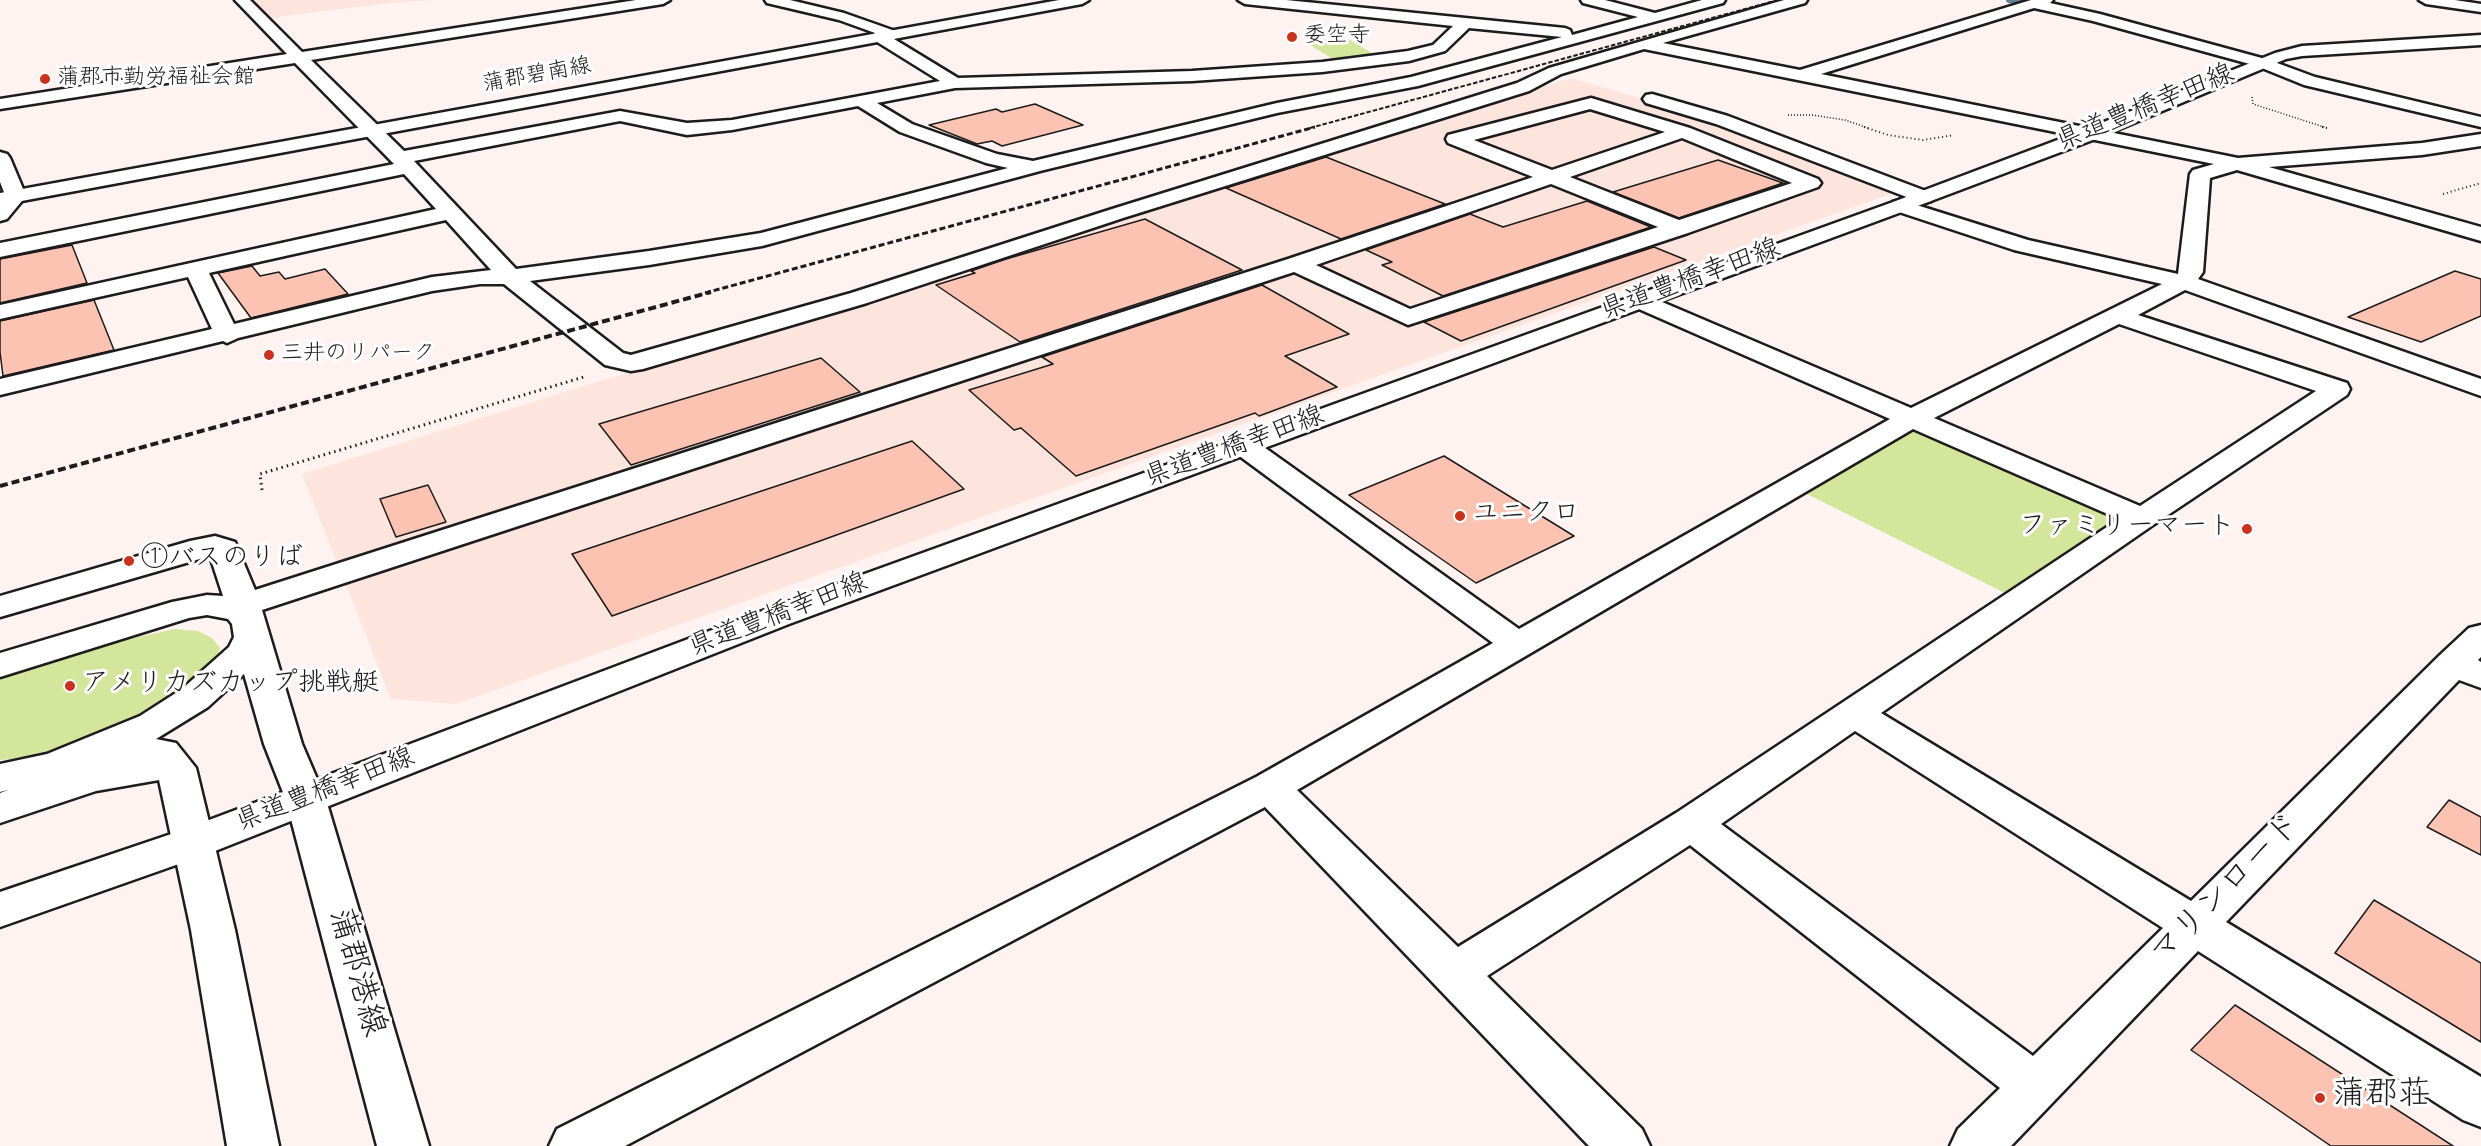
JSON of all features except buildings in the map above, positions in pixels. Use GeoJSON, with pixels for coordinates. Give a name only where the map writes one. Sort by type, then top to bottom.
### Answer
{"type":"FeatureCollection","features":[{"type":"Feature","properties":{"kind":"street"},"geometry":{"type":"LineString","coordinates":[[243,0],[365,124],[374,130],[448,213],[510,277],[614,358],[631,363],[859,298],[1523,87],[1555,71],[1800,0]]}},
{"type":"Feature","properties":{"kind":"street"},"geometry":{"type":"LineString","coordinates":[[0,104],[663,0]]}},
{"type":"Feature","properties":{"kind":"street"},"geometry":{"type":"LineString","coordinates":[[772,0],[844,17],[886,36],[955,83]]}},
{"type":"Feature","properties":{"kind":"street","name":"蒲郡碧南線"},"geometry":{"type":"LineString","coordinates":[[8,198],[1082,0]]}},
{"type":"Feature","properties":{"kind":"street"},"geometry":{"type":"LineString","coordinates":[[1245,0],[1584,35],[1642,44],[2238,164],[2481,234]]}},
{"type":"Feature","properties":{"kind":"street"},"geometry":{"type":"LineString","coordinates":[[1348,10],[1363,0]]}},
{"type":"Feature","properties":{"kind":"street"},"geometry":{"type":"LineString","coordinates":[[1588,0],[1653,16]]}},
{"type":"Feature","properties":{"kind":"street"},"geometry":{"type":"LineString","coordinates":[[0,387],[227,335],[432,284],[480,277],[510,277],[762,239],[1034,167],[1277,108],[1412,82],[1718,0]]}},
{"type":"Feature","properties":{"kind":"street"},"geometry":{"type":"LineString","coordinates":[[2426,0],[2481,6]]}},
{"type":"Feature","properties":{"kind":"street"},"geometry":{"type":"LineString","coordinates":[[2454,0],[2481,6]]}},
{"type":"Feature","properties":{"kind":"street"},"geometry":{"type":"LineString","coordinates":[[1800,75],[2039,2],[2263,63],[2310,81],[2481,122]]}},
{"type":"Feature","properties":{"kind":"street"},"geometry":{"type":"LineString","coordinates":[[0,250],[620,116],[687,129],[732,125],[955,83],[1192,76],[1322,67],[1409,56],[1439,48],[1465,23]]}},
{"type":"Feature","properties":{"kind":"street","name":"県道豊橋幸田線"},"geometry":{"type":"LineString","coordinates":[[0,910],[195,842],[777,617],[1912,202],[2091,134],[2263,63],[2302,51],[2481,40]]}},
{"type":"Feature","properties":{"kind":"street"},"geometry":{"type":"LineString","coordinates":[[1555,71],[1589,81]]}},
{"type":"Feature","properties":{"kind":"street"},"geometry":{"type":"LineString","coordinates":[[1192,76],[1308,119]]}},
{"type":"Feature","properties":{"kind":"street"},"geometry":{"type":"LineString","coordinates":[[1633,94],[1722,120],[1912,202],[2022,245],[2184,282],[2481,388]]}},
{"type":"Feature","properties":{"kind":"street"},"geometry":{"type":"LineString","coordinates":[[860,100],[906,128],[993,159],[1034,167]]}},
{"type":"Feature","properties":{"kind":"street"},"geometry":{"type":"LineString","coordinates":[[1296,264],[1408,318],[1680,228],[1811,183],[1683,132],[1591,103],[1455,140],[1680,228]]}},
{"type":"Feature","properties":{"kind":"street"},"geometry":{"type":"LineString","coordinates":[[1329,126],[1360,137]]}},
{"type":"Feature","properties":{"kind":"street"},"geometry":{"type":"LineString","coordinates":[[0,665],[207,604],[235,608],[246,613],[1296,264],[1683,132]]}},
{"type":"Feature","properties":{"kind":"street"},"geometry":{"type":"LineString","coordinates":[[575,1146],[1270,787],[1913,418],[2184,282],[2191,272],[2200,174],[2238,164],[2422,148],[2481,140]]}},
{"type":"Feature","properties":{"kind":"street"},"geometry":{"type":"LineString","coordinates":[[2422,148],[2465,160]]}},
{"type":"Feature","properties":{"kind":"street"},"geometry":{"type":"LineString","coordinates":[[0,158],[8,198],[0,215]]}},
{"type":"Feature","properties":{"kind":"street"},"geometry":{"type":"LineString","coordinates":[[0,312],[448,213]]}},
{"type":"Feature","properties":{"kind":"street"},"geometry":{"type":"LineString","coordinates":[[196,270],[227,335]]}},
{"type":"Feature","properties":{"kind":"street"},"geometry":{"type":"LineString","coordinates":[[1640,301],[2142,518]]}},
{"type":"Feature","properties":{"kind":"street"},"geometry":{"type":"LineString","coordinates":[[1454,973],[1691,824],[2142,518],[2337,389],[2118,316]]}},
{"type":"Feature","properties":{"kind":"street"},"geometry":{"type":"LineString","coordinates":[[1244,446],[1518,645]]}},
{"type":"Feature","properties":{"kind":"street","name":"蒲郡港線"},"geometry":{"type":"LineString","coordinates":[[0,607],[201,548],[215,546],[224,549],[246,613],[283,744],[306,800],[403,1146]]}},
{"type":"Feature","properties":{"kind":"street"},"geometry":{"type":"LineString","coordinates":[[0,644],[195,586],[221,584],[246,613],[249,646],[236,662],[195,698],[153,725],[54,766],[0,778]]}},
{"type":"Feature","properties":{"kind":"street","name":"マリンロード"},"geometry":{"type":"LineString","coordinates":[[1976,1146],[2193,926],[2472,658]]}},
{"type":"Feature","properties":{"kind":"street"},"geometry":{"type":"LineString","coordinates":[[1853,713],[2481,1104]]}},
{"type":"Feature","properties":{"kind":"street"},"geometry":{"type":"LineString","coordinates":[[84,755],[132,750],[162,753],[176,768],[195,842],[253,1146]]}},
{"type":"Feature","properties":{"kind":"street"},"geometry":{"type":"LineString","coordinates":[[0,808],[91,778],[131,770],[176,768]]}},
{"type":"Feature","properties":{"kind":"street"},"geometry":{"type":"LineString","coordinates":[[1270,787],[1624,1146]]}},
{"type":"Feature","properties":{"kind":"street"},"geometry":{"type":"LineString","coordinates":[[1691,824],[2036,1087]]}},
{"type":"Feature","properties":{"kind":"path"},"geometry":{"type":"LineString","coordinates":[[2222,80],[2252,94],[2253,104],[2337,131]]}},
{"type":"Feature","properties":{"kind":"path"},"geometry":{"type":"LineString","coordinates":[[1722,120],[1812,115],[1845,120],[1888,135],[1923,140],[1963,133]]}},
{"type":"Feature","properties":{"kind":"path"},"geometry":{"type":"LineString","coordinates":[[262,490],[260,474],[631,363]]}},
{"type":"Feature","properties":{"kind":"shaded area"},"geometry":{"type":"Polygon","coordinates":[[[243,0],[435,0],[260,19],[243,0]]]}},
{"type":"Feature","properties":{"kind":"shaded area"},"geometry":{"type":"Polygon","coordinates":[[[1571,78],[1719,121],[1896,192],[456,704],[391,699],[302,474],[590,384],[882,299],[1210,191],[1571,78]]]}},
{"type":"Feature","properties":{"kind":"green space"},"geometry":{"type":"Polygon","coordinates":[[[1345,37],[1375,55],[1336,61],[1305,42],[1345,37]]]}},
{"type":"Feature","properties":{"kind":"green space"},"geometry":{"type":"Polygon","coordinates":[[[1912,430],[1921,430],[2106,508],[2113,523],[2005,593],[1803,492],[1912,430]]]}},
{"type":"Feature","properties":{"kind":"green space"},"geometry":{"type":"Polygon","coordinates":[[[175,629],[198,631],[212,638],[220,648],[217,659],[159,709],[71,746],[22,758],[0,760],[0,680],[33,666],[93,647],[175,629]]]}},
{"type":"Feature","properties":{"kind":"waterway"},"geometry":{"type":"LineString","coordinates":[[2009,0],[2022,3]]}},
{"type":"Feature","properties":{"kind":"railway"},"geometry":{"type":"LineString","coordinates":[[1310,128],[1778,0]]}},
{"type":"Feature","properties":{"kind":"railway"},"geometry":{"type":"LineString","coordinates":[[705,293],[1315,127]]}},
{"type":"Feature","properties":{"kind":"railway"},"geometry":{"type":"LineString","coordinates":[[0,486],[711,292]]}},
{"type":"Feature","properties":{"kind":"place","name":"委空寺"},"geometry":{"type":"Point","coordinates":[1292,37]}},
{"type":"Feature","properties":{"kind":"place","name":"蒲郡市勤労福祉会館"},"geometry":{"type":"Point","coordinates":[45,79]}},
{"type":"Feature","properties":{"kind":"place","name":"三井のリパーク"},"geometry":{"type":"Point","coordinates":[269,355]}},
{"type":"Feature","properties":{"kind":"place","name":"ユニクロ"},"geometry":{"type":"Point","coordinates":[1460,516]}},
{"type":"Feature","properties":{"kind":"place","name":"ファミリーマート"},"geometry":{"type":"Point","coordinates":[2247,529]}},
{"type":"Feature","properties":{"kind":"place","name":"①バスのりば"},"geometry":{"type":"Point","coordinates":[129,561]}},
{"type":"Feature","properties":{"kind":"place","name":"アメリカズカップ挑戦艇"},"geometry":{"type":"Point","coordinates":[70,686]}},
{"type":"Feature","properties":{"kind":"place","name":"蒲郡荘"},"geometry":{"type":"Point","coordinates":[2320,1098]}}]}
